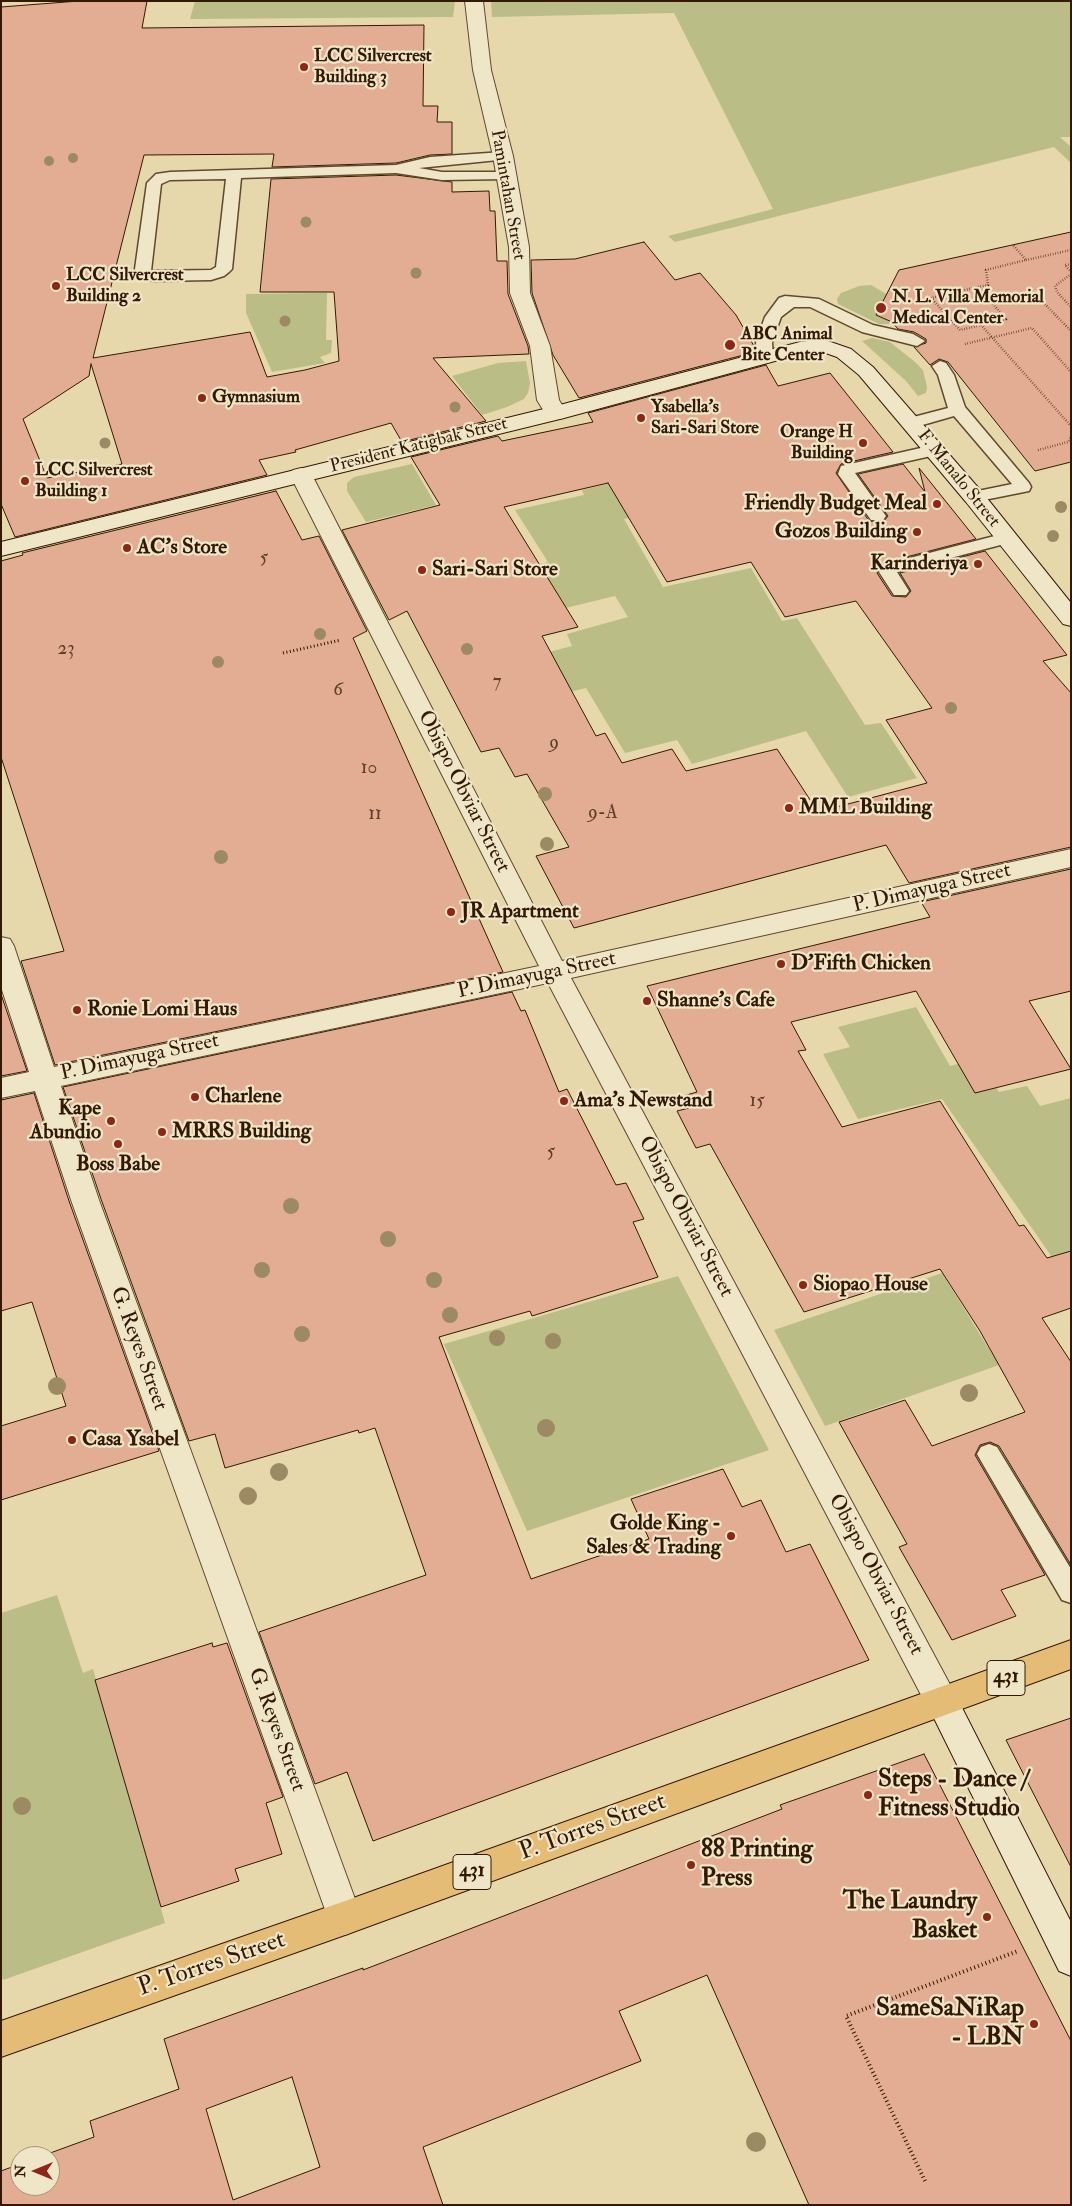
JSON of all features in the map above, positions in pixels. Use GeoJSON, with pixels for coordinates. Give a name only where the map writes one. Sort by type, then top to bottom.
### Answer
{"type":"FeatureCollection","features":[{"type":"Feature","properties":{"kind":"main road","name":"P. Torres Street"},"geometry":{"type":"LineString","coordinates":[[1,2040],[345,1918],[1071,1654]]}},
{"type":"Feature","properties":{"kind":"street","name":"Pamintahan Street"},"geometry":{"type":"LineString","coordinates":[[474,1],[482,70],[504,165],[519,247],[520,293],[540,346],[548,400],[556,413]]}},
{"type":"Feature","properties":{"kind":"street","name":"President Katigbak Street"},"geometry":{"type":"LineString","coordinates":[[1,549],[556,413],[812,346],[822,345],[836,348]]}},
{"type":"Feature","properties":{"kind":"street","name":"F. Manalo Street"},"geometry":{"type":"LineString","coordinates":[[836,348],[860,365],[912,423],[974,497],[1071,619]]}},
{"type":"Feature","properties":{"kind":"street","name":"Obispo Obviar Street"},"geometry":{"type":"LineString","coordinates":[[302,475],[555,972],[942,1702],[1065,1947]]}},
{"type":"Feature","properties":{"kind":"street","name":"P. Dimayuga Street"},"geometry":{"type":"LineString","coordinates":[[1,1088],[555,972],[1071,858]]}},
{"type":"Feature","properties":{"kind":"street","name":"G. Reyes Street"},"geometry":{"type":"LineString","coordinates":[[1,946],[85,1200],[345,1918]]}},
{"type":"Feature","properties":{"kind":"lane"},"geometry":{"type":"LineString","coordinates":[[234,174],[224,269],[211,275],[154,276],[145,274],[142,269],[154,183],[161,177],[170,176],[234,174],[396,169],[442,176],[504,165]]}},
{"type":"Feature","properties":{"kind":"lane"},"geometry":{"type":"LineString","coordinates":[[765,358],[764,342],[777,312],[789,296],[788,291],[801,299],[813,302],[868,329],[907,337],[916,341]]}},
{"type":"Feature","properties":{"kind":"lane"},"geometry":{"type":"LineString","coordinates":[[777,312],[791,302],[813,302]]}},
{"type":"Feature","properties":{"kind":"lane"},"geometry":{"type":"LineString","coordinates":[[940,366],[946,375],[953,402],[958,410],[1024,487],[974,497]]}},
{"type":"Feature","properties":{"kind":"lane"},"geometry":{"type":"LineString","coordinates":[[912,423],[958,410]]}},
{"type":"Feature","properties":{"kind":"lane"},"geometry":{"type":"LineString","coordinates":[[877,516],[846,474],[846,470],[934,450]]}},
{"type":"Feature","properties":{"kind":"lane"},"geometry":{"type":"LineString","coordinates":[[900,591],[888,572],[889,568],[1006,538]]}},
{"type":"Feature","properties":{"kind":"lane"},"geometry":{"type":"LineString","coordinates":[[989,1454],[1071,1592]]}},
{"type":"Feature","properties":{"kind":"path"},"geometry":{"type":"LineString","coordinates":[[1013,245],[1026,260]]}},
{"type":"Feature","properties":{"kind":"path"},"geometry":{"type":"LineString","coordinates":[[978,287],[1006,319],[960,330],[931,298],[978,287],[988,285],[986,270],[1071,250]]}},
{"type":"Feature","properties":{"kind":"path"},"geometry":{"type":"LineString","coordinates":[[1071,264],[1065,265],[1071,273],[1055,286],[1057,292],[1071,307]]}},
{"type":"Feature","properties":{"kind":"path"},"geometry":{"type":"LineString","coordinates":[[1038,297],[1071,331]]}},
{"type":"Feature","properties":{"kind":"path"},"geometry":{"type":"LineString","coordinates":[[981,325],[1071,426]]}},
{"type":"Feature","properties":{"kind":"path"},"geometry":{"type":"LineString","coordinates":[[964,345],[1032,328],[1071,372]]}},
{"type":"Feature","properties":{"kind":"path"},"geometry":{"type":"LineString","coordinates":[[1055,445],[1068,442],[1071,437]]}},
{"type":"Feature","properties":{"kind":"path"},"geometry":{"type":"LineString","coordinates":[[283,653],[381,631]]}},
{"type":"Feature","properties":{"kind":"path"},"geometry":{"type":"LineString","coordinates":[[925,2182],[846,2016],[1065,1947]]}},
{"type":"Feature","properties":{"kind":"green space"},"geometry":{"type":"Polygon","coordinates":[[[195,1],[455,1],[453,17],[190,19],[195,1]]]}},
{"type":"Feature","properties":{"kind":"green space"},"geometry":{"type":"Polygon","coordinates":[[[491,1],[1071,1],[1071,137],[1060,137],[1071,147],[1071,163],[1054,147],[675,242],[668,236],[773,209],[674,13],[492,17],[491,1]]]}},
{"type":"Feature","properties":{"kind":"green space"},"geometry":{"type":"Polygon","coordinates":[[[871,285],[890,296],[896,324],[879,324],[838,304],[837,299],[841,293],[859,286],[871,285]]]}},
{"type":"Feature","properties":{"kind":"green space"},"geometry":{"type":"Polygon","coordinates":[[[327,293],[326,340],[332,340],[331,353],[320,357],[325,363],[272,372],[246,313],[246,294],[327,293]]]}},
{"type":"Feature","properties":{"kind":"green space"},"geometry":{"type":"Polygon","coordinates":[[[872,338],[890,342],[923,370],[927,387],[926,393],[918,396],[906,381],[862,341],[872,338]]]}},
{"type":"Feature","properties":{"kind":"green space"},"geometry":{"type":"Polygon","coordinates":[[[526,361],[530,383],[528,393],[524,399],[482,415],[452,376],[498,363],[526,361]]]}},
{"type":"Feature","properties":{"kind":"green space"},"geometry":{"type":"Polygon","coordinates":[[[692,463],[714,499],[624,519],[663,587],[751,568],[782,621],[797,618],[865,725],[881,723],[917,778],[848,797],[806,731],[692,764],[677,740],[625,753],[586,688],[570,692],[549,652],[572,646],[567,634],[628,617],[615,596],[553,611],[528,568],[548,562],[515,510],[584,495],[582,490],[692,463]]]}},
{"type":"Feature","properties":{"kind":"green space"},"geometry":{"type":"Polygon","coordinates":[[[412,464],[436,505],[366,522],[347,491],[347,483],[354,477],[412,464]]]}},
{"type":"Feature","properties":{"kind":"green space"},"geometry":{"type":"Polygon","coordinates":[[[916,1007],[950,1066],[979,1058],[999,1092],[1027,1086],[1040,1106],[1071,1098],[1071,1251],[1052,1257],[942,1099],[858,1119],[823,1054],[850,1047],[838,1027],[916,1007]]]}},
{"type":"Feature","properties":{"kind":"green space"},"geometry":{"type":"Polygon","coordinates":[[[942,1273],[999,1365],[825,1426],[774,1330],[942,1273]]]}},
{"type":"Feature","properties":{"kind":"green space"},"geometry":{"type":"Polygon","coordinates":[[[678,1276],[769,1450],[527,1531],[444,1344],[678,1276]]]}},
{"type":"Feature","properties":{"kind":"green space"},"geometry":{"type":"Polygon","coordinates":[[[57,1595],[83,1673],[93,1669],[165,1923],[3,1980],[1,1974],[1,1613],[57,1595]]]}},
{"type":"Feature","properties":{"kind":"building"},"geometry":{"type":"Polygon","coordinates":[[[79,1],[147,1],[142,28],[424,25],[423,106],[438,106],[437,122],[452,122],[452,154],[430,155],[396,163],[272,167],[274,154],[144,155],[93,358],[250,332],[267,377],[339,361],[334,292],[260,292],[271,179],[396,175],[452,182],[452,192],[489,191],[490,211],[495,211],[497,261],[507,261],[508,294],[528,346],[529,354],[433,358],[486,421],[402,442],[391,423],[295,450],[296,452],[259,460],[267,475],[15,537],[1,504],[1,7],[79,1]],[[91,364],[89,376],[23,419],[47,478],[122,464],[91,364]]]}},
{"type":"Feature","properties":{"kind":"building"},"geometry":{"type":"Polygon","coordinates":[[[1071,232],[1071,462],[1035,471],[948,362],[939,359],[930,365],[914,347],[926,343],[926,339],[914,332],[898,329],[892,322],[876,315],[899,270],[1071,232]]]}},
{"type":"Feature","properties":{"kind":"building"},"geometry":{"type":"Polygon","coordinates":[[[644,242],[675,280],[700,273],[736,315],[754,346],[755,352],[579,398],[553,355],[532,293],[531,260],[575,259],[644,242]]]}},
{"type":"Feature","properties":{"kind":"building"},"geometry":{"type":"Polygon","coordinates":[[[766,365],[778,386],[830,373],[893,452],[841,464],[836,473],[869,521],[883,522],[888,516],[858,474],[903,464],[925,492],[919,468],[976,539],[883,563],[877,573],[892,596],[906,597],[911,591],[900,573],[985,551],[1067,655],[1043,661],[1071,693],[1071,847],[909,883],[886,845],[574,928],[536,856],[569,847],[527,774],[515,777],[499,748],[481,752],[407,611],[389,620],[342,530],[440,505],[411,457],[498,436],[502,441],[593,422],[588,413],[766,365]],[[608,483],[504,507],[578,627],[542,636],[596,736],[605,733],[622,763],[672,749],[686,771],[777,749],[818,812],[927,783],[886,720],[932,708],[856,601],[785,617],[751,562],[667,582],[608,483]]]}},
{"type":"Feature","properties":{"kind":"building"},"geometry":{"type":"Polygon","coordinates":[[[276,491],[302,540],[319,536],[367,631],[353,638],[503,972],[55,1065],[21,961],[64,951],[1,757],[1,561],[23,555],[22,553],[276,491]]]}},
{"type":"Feature","properties":{"kind":"building"},"geometry":{"type":"Polygon","coordinates":[[[1071,869],[1071,991],[1029,1001],[1071,1069],[975,1093],[916,991],[791,1022],[806,1050],[798,1051],[842,1127],[940,1101],[1019,1226],[1024,1225],[1047,1258],[1071,1251],[1071,1308],[1042,1318],[1071,1362],[1071,1565],[999,1446],[990,1442],[980,1445],[975,1455],[1045,1575],[1001,1590],[1016,1616],[952,1640],[899,1547],[907,1544],[839,1422],[905,1400],[932,1446],[1025,1412],[980,1331],[940,1269],[804,1312],[710,1144],[696,1148],[677,1111],[689,1108],[683,1096],[697,1092],[647,986],[930,917],[921,902],[1071,869]]]}},
{"type":"Feature","properties":{"kind":"building"},"geometry":{"type":"Polygon","coordinates":[[[512,992],[521,1011],[525,1010],[559,1092],[567,1089],[616,1185],[626,1183],[644,1219],[633,1222],[658,1277],[532,1316],[530,1311],[439,1337],[531,1579],[649,1539],[631,1499],[723,1469],[742,1507],[761,1500],[786,1552],[810,1544],[869,1660],[373,1841],[347,1772],[315,1784],[259,1632],[426,1575],[375,1428],[359,1433],[358,1430],[225,1468],[215,1434],[189,1441],[101,1199],[63,1087],[512,992]]]}},
{"type":"Feature","properties":{"kind":"building"},"geometry":{"type":"Polygon","coordinates":[[[1,994],[27,1071],[1,1076],[1,994]]]}},
{"type":"Feature","properties":{"kind":"building"},"geometry":{"type":"Polygon","coordinates":[[[34,1093],[69,1201],[159,1451],[1,1500],[1,1426],[66,1406],[32,1302],[1,1311],[1,1100],[34,1093]]]}},
{"type":"Feature","properties":{"kind":"building"},"geometry":{"type":"Polygon","coordinates":[[[212,1643],[213,1647],[227,1643],[283,1797],[266,1803],[282,1854],[235,1869],[239,1881],[161,1907],[95,1680],[212,1643]]]}},
{"type":"Feature","properties":{"kind":"building"},"geometry":{"type":"Polygon","coordinates":[[[1071,1718],[1071,1867],[1006,1740],[1071,1718]]]}},
{"type":"Feature","properties":{"kind":"building"},"geometry":{"type":"Polygon","coordinates":[[[924,1754],[1071,2041],[1071,2205],[809,2205],[707,1975],[619,2011],[641,2061],[423,2147],[443,2205],[1,2205],[1,2171],[10,2168],[10,2196],[60,2196],[60,2149],[94,2137],[90,2121],[179,2089],[164,2039],[363,1968],[363,1970],[782,1809],[780,1805],[924,1754]],[[292,2077],[206,2109],[233,2200],[320,2167],[292,2077]]]}},
{"type":"Feature","properties":{"kind":"place","name":"LCC Silvercrest Building 3"},"geometry":{"type":"Point","coordinates":[304,67]}},
{"type":"Feature","properties":{"kind":"place","name":"LCC Silvercrest Building 2"},"geometry":{"type":"Point","coordinates":[56,286]}},
{"type":"Feature","properties":{"kind":"place","name":"N. L. Villa Memorial Medical Center"},"geometry":{"type":"Point","coordinates":[881,308]}},
{"type":"Feature","properties":{"kind":"place","name":"ABC Animal Bite Center"},"geometry":{"type":"Point","coordinates":[730,345]}},
{"type":"Feature","properties":{"kind":"place","name":"Gymnasium"},"geometry":{"type":"Point","coordinates":[202,398]}},
{"type":"Feature","properties":{"kind":"place","name":"Ysabella's Sari-Sari Store"},"geometry":{"type":"Point","coordinates":[641,418]}},
{"type":"Feature","properties":{"kind":"place","name":"Orange H Building"},"geometry":{"type":"Point","coordinates":[863,443]}},
{"type":"Feature","properties":{"kind":"place","name":"LCC Silvercrest Building 1"},"geometry":{"type":"Point","coordinates":[25,481]}},
{"type":"Feature","properties":{"kind":"place","name":"Friendly Budget Meal"},"geometry":{"type":"Point","coordinates":[937,504]}},
{"type":"Feature","properties":{"kind":"place","name":"Gozos Building"},"geometry":{"type":"Point","coordinates":[917,532]}},
{"type":"Feature","properties":{"kind":"place","name":"AC's Store"},"geometry":{"type":"Point","coordinates":[127,548]}},
{"type":"Feature","properties":{"kind":"place","name":"Karinderiya"},"geometry":{"type":"Point","coordinates":[978,564]}},
{"type":"Feature","properties":{"kind":"place","name":"Sari-Sari Store"},"geometry":{"type":"Point","coordinates":[422,570]}},
{"type":"Feature","properties":{"kind":"place","name":"MML Building"},"geometry":{"type":"Point","coordinates":[789,808]}},
{"type":"Feature","properties":{"kind":"place","name":"JR Apartment"},"geometry":{"type":"Point","coordinates":[451,912]}},
{"type":"Feature","properties":{"kind":"place","name":"D'Fifth Chicken"},"geometry":{"type":"Point","coordinates":[781,964]}},
{"type":"Feature","properties":{"kind":"place","name":"Shanne's Cafe"},"geometry":{"type":"Point","coordinates":[647,1001]}},
{"type":"Feature","properties":{"kind":"place","name":"Ronie Lomi Haus"},"geometry":{"type":"Point","coordinates":[77,1010]}},
{"type":"Feature","properties":{"kind":"place","name":"Charlene"},"geometry":{"type":"Point","coordinates":[195,1097]}},
{"type":"Feature","properties":{"kind":"place","name":"Ama's Newstand"},"geometry":{"type":"Point","coordinates":[564,1101]}},
{"type":"Feature","properties":{"kind":"place","name":"Kape Abundio"},"geometry":{"type":"Point","coordinates":[111,1121]}},
{"type":"Feature","properties":{"kind":"place","name":"MRRS Building"},"geometry":{"type":"Point","coordinates":[162,1132]}},
{"type":"Feature","properties":{"kind":"place","name":"Boss Babe"},"geometry":{"type":"Point","coordinates":[118,1144]}},
{"type":"Feature","properties":{"kind":"place","name":"Siopao House"},"geometry":{"type":"Point","coordinates":[803,1285]}},
{"type":"Feature","properties":{"kind":"place","name":"Casa Ysabel"},"geometry":{"type":"Point","coordinates":[72,1440]}},
{"type":"Feature","properties":{"kind":"place","name":"Golde King - Sales & Trading"},"geometry":{"type":"Point","coordinates":[731,1536]}},
{"type":"Feature","properties":{"kind":"place","name":"Steps - Dance / Fitness Studio"},"geometry":{"type":"Point","coordinates":[868,1795]}},
{"type":"Feature","properties":{"kind":"place","name":"88 Printing Press"},"geometry":{"type":"Point","coordinates":[691,1865]}},
{"type":"Feature","properties":{"kind":"place","name":"The Laundry Basket"},"geometry":{"type":"Point","coordinates":[987,1917]}},
{"type":"Feature","properties":{"kind":"place","name":"SameSaNiRap - LBN"},"geometry":{"type":"Point","coordinates":[1034,2024]}}]}
